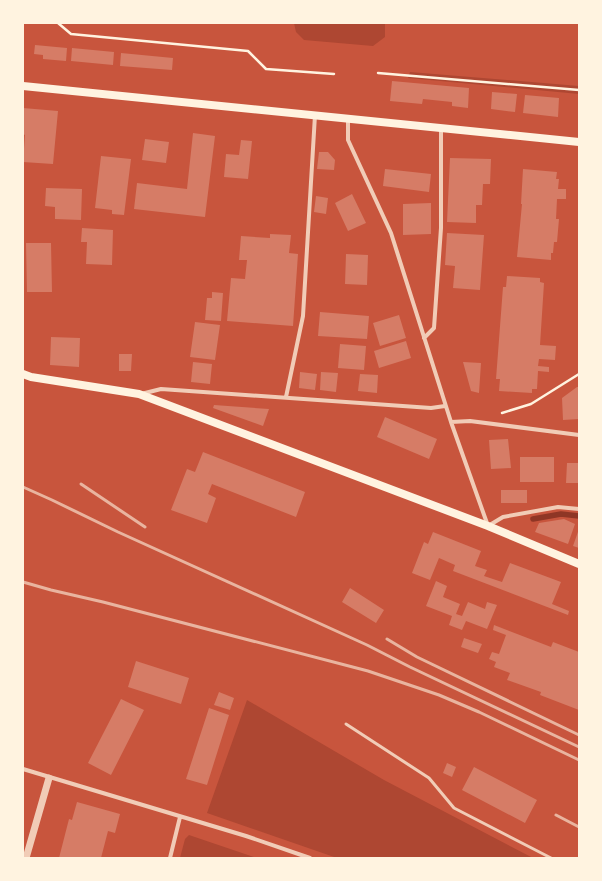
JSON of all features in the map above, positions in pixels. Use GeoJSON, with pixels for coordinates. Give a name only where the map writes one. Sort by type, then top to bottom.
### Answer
{"type":"FeatureCollection","features":[{"type":"Feature","properties":{"kind":"main road"},"geometry":{"type":"LineString","coordinates":[[23,86],[579,142]]}},
{"type":"Feature","properties":{"kind":"main road"},"geometry":{"type":"LineString","coordinates":[[23,374],[31,377],[139,394],[488,526],[579,564]]}},
{"type":"Feature","properties":{"kind":"street"},"geometry":{"type":"LineString","coordinates":[[286,397],[303,316],[316,115]]}},
{"type":"Feature","properties":{"kind":"street"},"geometry":{"type":"LineString","coordinates":[[348,118],[348,140],[391,233],[445,406],[488,526],[503,517],[558,507],[579,509]]}},
{"type":"Feature","properties":{"kind":"street"},"geometry":{"type":"LineString","coordinates":[[424,338],[434,328],[441,228],[441,127]]}},
{"type":"Feature","properties":{"kind":"street"},"geometry":{"type":"LineString","coordinates":[[139,394],[161,389],[431,408],[445,406]]}},
{"type":"Feature","properties":{"kind":"street"},"geometry":{"type":"LineString","coordinates":[[451,422],[470,421],[490,423],[579,435]]}},
{"type":"Feature","properties":{"kind":"street"},"geometry":{"type":"LineString","coordinates":[[23,769],[246,836],[310,858]]}},
{"type":"Feature","properties":{"kind":"street"},"geometry":{"type":"LineString","coordinates":[[26,858],[49,778]]}},
{"type":"Feature","properties":{"kind":"street"},"geometry":{"type":"LineString","coordinates":[[170,858],[180,817]]}},
{"type":"Feature","properties":{"kind":"lane"},"geometry":{"type":"LineString","coordinates":[[346,724],[429,778],[454,808],[551,858]]}},
{"type":"Feature","properties":{"kind":"path"},"geometry":{"type":"LineString","coordinates":[[58,23],[70,34],[248,51],[266,69],[334,74]]}},
{"type":"Feature","properties":{"kind":"path"},"geometry":{"type":"LineString","coordinates":[[378,73],[579,90]]}},
{"type":"Feature","properties":{"kind":"path"},"geometry":{"type":"LineString","coordinates":[[490,423],[498,414],[531,404],[579,374]]}},
{"type":"Feature","properties":{"kind":"shaded area"},"geometry":{"type":"Polygon","coordinates":[[[294,23],[385,23],[385,37],[373,46],[304,40],[296,32],[294,23]]]}},
{"type":"Feature","properties":{"kind":"shaded area"},"geometry":{"type":"Polygon","coordinates":[[[410,72],[579,86],[579,94],[408,78],[410,72]]]}},
{"type":"Feature","properties":{"kind":"shaded area"},"geometry":{"type":"Polygon","coordinates":[[[247,700],[384,780],[533,858],[337,858],[207,813],[247,700]]]}},
{"type":"Feature","properties":{"kind":"shaded area"},"geometry":{"type":"Polygon","coordinates":[[[189,835],[257,858],[180,858],[185,839],[189,835]]]}},
{"type":"Feature","properties":{"kind":"building"},"geometry":{"type":"Polygon","coordinates":[[[35,45],[67,48],[66,61],[43,59],[43,55],[34,54],[35,45]]]}},
{"type":"Feature","properties":{"kind":"building"},"geometry":{"type":"Polygon","coordinates":[[[72,48],[114,52],[113,65],[71,61],[72,48]]]}},
{"type":"Feature","properties":{"kind":"building"},"geometry":{"type":"Polygon","coordinates":[[[121,53],[173,58],[172,70],[120,66],[121,53]]]}},
{"type":"Feature","properties":{"kind":"building"},"geometry":{"type":"Polygon","coordinates":[[[392,81],[469,88],[468,108],[452,106],[452,102],[423,99],[422,104],[390,101],[392,81]]]}},
{"type":"Feature","properties":{"kind":"building"},"geometry":{"type":"Polygon","coordinates":[[[492,92],[517,94],[515,112],[491,109],[492,92]]]}},
{"type":"Feature","properties":{"kind":"building"},"geometry":{"type":"Polygon","coordinates":[[[525,95],[559,98],[558,117],[523,113],[525,95]]]}},
{"type":"Feature","properties":{"kind":"building"},"geometry":{"type":"Polygon","coordinates":[[[23,108],[58,111],[53,164],[23,162],[25,135],[23,134],[23,108]]]}},
{"type":"Feature","properties":{"kind":"building"},"geometry":{"type":"Polygon","coordinates":[[[193,133],[215,136],[205,217],[134,209],[137,183],[187,189],[193,133]]]}},
{"type":"Feature","properties":{"kind":"building"},"geometry":{"type":"Polygon","coordinates":[[[145,139],[169,142],[166,163],[142,160],[145,139]]]}},
{"type":"Feature","properties":{"kind":"building"},"geometry":{"type":"Polygon","coordinates":[[[241,140],[252,141],[248,179],[224,177],[226,154],[239,155],[241,140]]]}},
{"type":"Feature","properties":{"kind":"building"},"geometry":{"type":"Polygon","coordinates":[[[319,152],[328,152],[335,160],[334,170],[317,169],[319,152]]]}},
{"type":"Feature","properties":{"kind":"building"},"geometry":{"type":"Polygon","coordinates":[[[101,156],[131,159],[124,215],[112,214],[112,210],[95,208],[101,156]]]}},
{"type":"Feature","properties":{"kind":"building"},"geometry":{"type":"Polygon","coordinates":[[[450,158],[491,159],[490,184],[483,184],[482,205],[476,205],[476,223],[447,222],[450,158]]]}},
{"type":"Feature","properties":{"kind":"building"},"geometry":{"type":"Polygon","coordinates":[[[385,169],[431,174],[429,192],[383,186],[385,169]]]}},
{"type":"Feature","properties":{"kind":"building"},"geometry":{"type":"Polygon","coordinates":[[[523,169],[557,172],[556,179],[559,179],[558,189],[566,189],[566,199],[557,199],[556,219],[559,219],[557,242],[554,242],[551,260],[517,257],[522,204],[523,169]]]}},
{"type":"Feature","properties":{"kind":"building"},"geometry":{"type":"Polygon","coordinates":[[[46,188],[82,189],[81,220],[55,219],[55,207],[45,206],[46,188]]]}},
{"type":"Feature","properties":{"kind":"building"},"geometry":{"type":"Polygon","coordinates":[[[352,194],[366,223],[348,231],[335,203],[352,194]]]}},
{"type":"Feature","properties":{"kind":"building"},"geometry":{"type":"Polygon","coordinates":[[[316,196],[328,198],[326,214],[314,212],[316,196]]]}},
{"type":"Feature","properties":{"kind":"building"},"geometry":{"type":"Polygon","coordinates":[[[431,203],[431,234],[403,235],[403,204],[431,203]]]}},
{"type":"Feature","properties":{"kind":"building"},"geometry":{"type":"Polygon","coordinates":[[[82,228],[113,230],[112,265],[86,264],[87,242],[81,242],[82,228]]]}},
{"type":"Feature","properties":{"kind":"building"},"geometry":{"type":"Polygon","coordinates":[[[447,233],[484,235],[480,290],[453,288],[455,266],[445,265],[447,233]]]}},
{"type":"Feature","properties":{"kind":"building"},"geometry":{"type":"Polygon","coordinates":[[[270,234],[291,235],[289,253],[298,254],[293,326],[227,321],[231,278],[245,279],[247,260],[239,260],[241,236],[270,238],[270,234]]]}},
{"type":"Feature","properties":{"kind":"building"},"geometry":{"type":"Polygon","coordinates":[[[26,243],[51,243],[52,292],[27,292],[26,243]]]}},
{"type":"Feature","properties":{"kind":"building"},"geometry":{"type":"Polygon","coordinates":[[[346,254],[368,255],[367,285],[345,284],[346,254]]]}},
{"type":"Feature","properties":{"kind":"building"},"geometry":{"type":"Polygon","coordinates":[[[507,276],[540,278],[540,282],[544,283],[540,345],[556,346],[555,360],[539,359],[538,366],[549,367],[549,372],[538,371],[537,389],[532,389],[532,393],[499,391],[500,379],[496,379],[503,287],[506,287],[507,276]]]}},
{"type":"Feature","properties":{"kind":"building"},"geometry":{"type":"Polygon","coordinates":[[[212,292],[223,293],[221,321],[205,320],[207,298],[212,298],[212,292]]]}},
{"type":"Feature","properties":{"kind":"building"},"geometry":{"type":"Polygon","coordinates":[[[320,312],[369,316],[367,339],[318,336],[320,312]]]}},
{"type":"Feature","properties":{"kind":"building"},"geometry":{"type":"Polygon","coordinates":[[[399,315],[406,338],[380,346],[373,323],[399,315]]]}},
{"type":"Feature","properties":{"kind":"building"},"geometry":{"type":"Polygon","coordinates":[[[195,322],[220,325],[215,360],[190,357],[195,322]]]}},
{"type":"Feature","properties":{"kind":"building"},"geometry":{"type":"Polygon","coordinates":[[[51,337],[80,338],[79,367],[50,365],[51,337]]]}},
{"type":"Feature","properties":{"kind":"building"},"geometry":{"type":"Polygon","coordinates":[[[406,341],[411,358],[379,368],[374,351],[406,341]]]}},
{"type":"Feature","properties":{"kind":"building"},"geometry":{"type":"Polygon","coordinates":[[[340,344],[366,346],[364,370],[338,368],[340,344]]]}},
{"type":"Feature","properties":{"kind":"building"},"geometry":{"type":"Polygon","coordinates":[[[119,354],[132,354],[131,371],[119,371],[119,354]]]}},
{"type":"Feature","properties":{"kind":"building"},"geometry":{"type":"Polygon","coordinates":[[[193,362],[212,364],[210,384],[191,382],[193,362]]]}},
{"type":"Feature","properties":{"kind":"building"},"geometry":{"type":"Polygon","coordinates":[[[463,362],[481,363],[479,393],[471,391],[463,362]]]}},
{"type":"Feature","properties":{"kind":"building"},"geometry":{"type":"Polygon","coordinates":[[[300,372],[317,374],[315,390],[299,388],[300,372]]]}},
{"type":"Feature","properties":{"kind":"building"},"geometry":{"type":"Polygon","coordinates":[[[321,372],[338,373],[336,392],[320,390],[321,372]]]}},
{"type":"Feature","properties":{"kind":"building"},"geometry":{"type":"Polygon","coordinates":[[[360,374],[378,375],[377,393],[358,391],[360,374]]]}},
{"type":"Feature","properties":{"kind":"building"},"geometry":{"type":"Polygon","coordinates":[[[579,387],[579,419],[563,420],[562,398],[579,387]]]}},
{"type":"Feature","properties":{"kind":"building"},"geometry":{"type":"Polygon","coordinates":[[[214,405],[269,409],[263,426],[213,408],[214,405]]]}},
{"type":"Feature","properties":{"kind":"building"},"geometry":{"type":"Polygon","coordinates":[[[385,417],[437,439],[429,459],[377,437],[385,417]]]}},
{"type":"Feature","properties":{"kind":"building"},"geometry":{"type":"Polygon","coordinates":[[[508,439],[511,468],[491,469],[489,440],[508,439]]]}},
{"type":"Feature","properties":{"kind":"building"},"geometry":{"type":"Polygon","coordinates":[[[203,452],[305,492],[296,517],[212,484],[208,494],[216,498],[207,523],[171,510],[187,469],[195,472],[203,452]]]}},
{"type":"Feature","properties":{"kind":"building"},"geometry":{"type":"Polygon","coordinates":[[[520,457],[554,457],[554,482],[520,482],[520,457]]]}},
{"type":"Feature","properties":{"kind":"building"},"geometry":{"type":"Polygon","coordinates":[[[567,463],[579,463],[579,483],[566,483],[567,463]]]}},
{"type":"Feature","properties":{"kind":"building"},"geometry":{"type":"Polygon","coordinates":[[[501,490],[527,490],[527,503],[501,503],[501,490]]]}},
{"type":"Feature","properties":{"kind":"building"},"geometry":{"type":"Polygon","coordinates":[[[564,519],[575,524],[568,544],[535,532],[539,523],[564,519]]]}},
{"type":"Feature","properties":{"kind":"building"},"geometry":{"type":"Polygon","coordinates":[[[579,529],[579,548],[573,546],[579,529]]]}},
{"type":"Feature","properties":{"kind":"building"},"geometry":{"type":"Polygon","coordinates":[[[433,532],[481,551],[475,566],[487,570],[484,576],[502,582],[510,563],[561,582],[552,604],[569,611],[568,615],[453,571],[455,565],[439,558],[430,580],[412,573],[424,542],[428,544],[433,532]]]}},
{"type":"Feature","properties":{"kind":"building"},"geometry":{"type":"Polygon","coordinates":[[[436,581],[447,586],[443,597],[460,604],[456,614],[462,616],[468,602],[485,609],[487,602],[497,605],[487,629],[466,621],[462,630],[449,625],[452,616],[426,606],[436,581]]]}},
{"type":"Feature","properties":{"kind":"building"},"geometry":{"type":"Polygon","coordinates":[[[350,588],[384,610],[376,623],[342,602],[350,588]]]}},
{"type":"Feature","properties":{"kind":"building"},"geometry":{"type":"Polygon","coordinates":[[[494,625],[551,647],[553,642],[579,652],[579,710],[540,695],[541,692],[507,680],[510,673],[494,667],[496,662],[489,659],[492,652],[499,654],[506,635],[493,630],[494,625]]]}},
{"type":"Feature","properties":{"kind":"building"},"geometry":{"type":"Polygon","coordinates":[[[464,638],[482,644],[478,653],[461,647],[464,638]]]}},
{"type":"Feature","properties":{"kind":"building"},"geometry":{"type":"Polygon","coordinates":[[[136,661],[189,678],[181,704],[128,687],[136,661]]]}},
{"type":"Feature","properties":{"kind":"building"},"geometry":{"type":"Polygon","coordinates":[[[219,692],[234,698],[230,710],[214,705],[219,692]]]}},
{"type":"Feature","properties":{"kind":"building"},"geometry":{"type":"Polygon","coordinates":[[[121,699],[144,710],[111,775],[88,763],[121,699]]]}},
{"type":"Feature","properties":{"kind":"building"},"geometry":{"type":"Polygon","coordinates":[[[209,708],[229,715],[207,785],[186,779],[209,708]]]}},
{"type":"Feature","properties":{"kind":"building"},"geometry":{"type":"Polygon","coordinates":[[[447,763],[456,767],[452,777],[443,773],[447,763]]]}},
{"type":"Feature","properties":{"kind":"building"},"geometry":{"type":"Polygon","coordinates":[[[474,767],[537,800],[525,823],[462,790],[474,767]]]}},
{"type":"Feature","properties":{"kind":"building"},"geometry":{"type":"Polygon","coordinates":[[[77,802],[120,814],[115,833],[108,831],[101,858],[59,858],[69,819],[72,820],[77,802]]]}},
{"type":"Feature","properties":{"kind":"waterway"},"geometry":{"type":"LineString","coordinates":[[533,519],[561,514],[579,516]]}},
{"type":"Feature","properties":{"kind":"railway"},"geometry":{"type":"LineString","coordinates":[[81,484],[145,527]]}},
{"type":"Feature","properties":{"kind":"railway"},"geometry":{"type":"LineString","coordinates":[[23,487],[118,532],[367,645],[579,747]]}},
{"type":"Feature","properties":{"kind":"railway"},"geometry":{"type":"LineString","coordinates":[[23,582],[368,671],[439,695],[479,712],[579,760]]}},
{"type":"Feature","properties":{"kind":"railway"},"geometry":{"type":"LineString","coordinates":[[387,639],[417,657],[579,735]]}},
{"type":"Feature","properties":{"kind":"railway"},"geometry":{"type":"LineString","coordinates":[[556,815],[579,827]]}}]}
